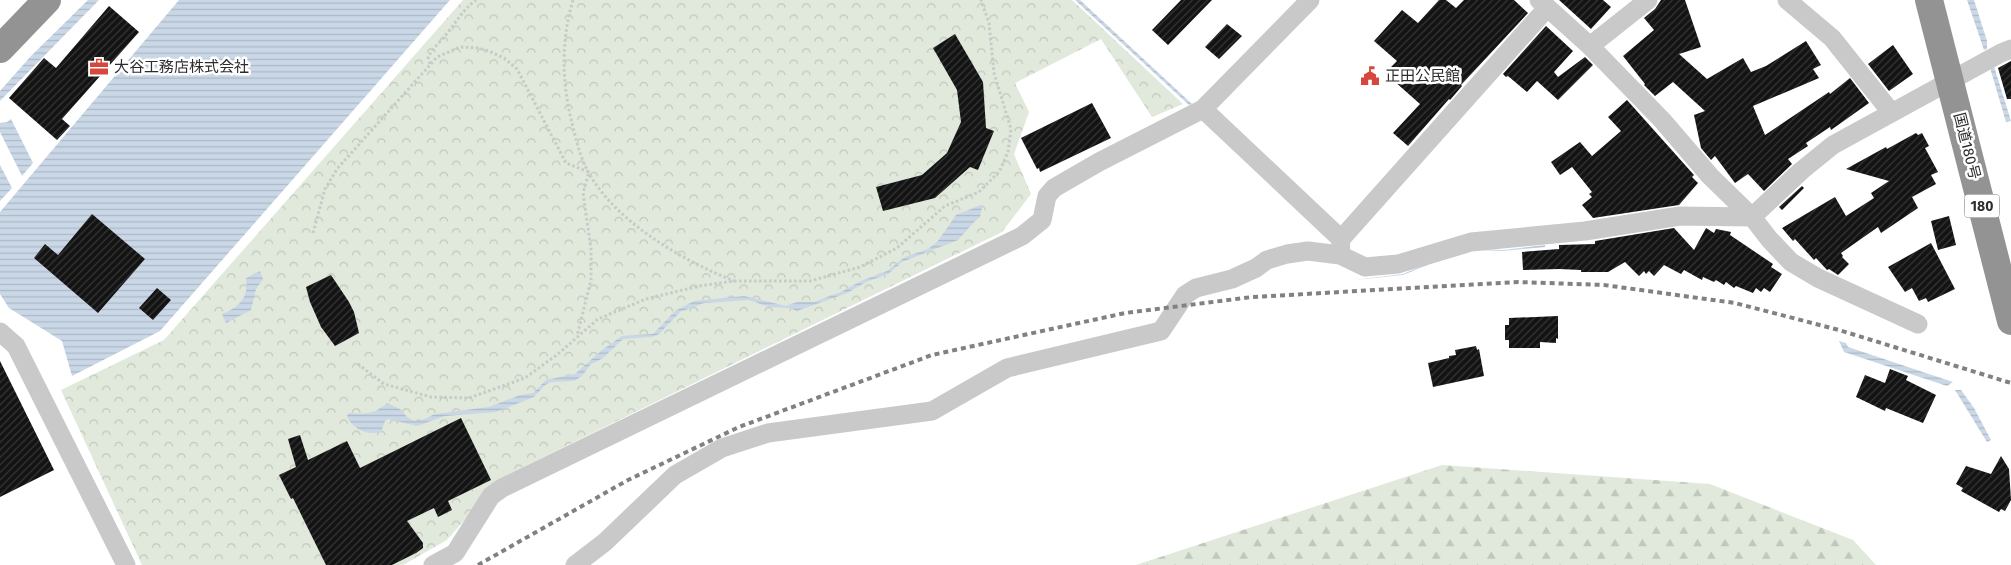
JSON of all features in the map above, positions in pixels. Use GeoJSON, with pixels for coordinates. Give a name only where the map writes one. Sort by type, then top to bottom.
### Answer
{"type":"FeatureCollection","features":[{"type":"Feature","properties":{"kind":"highway"},"geometry":{"type":"LineString","coordinates":[[0,48],[48,0]]}},
{"type":"Feature","properties":{"kind":"highway","name":"国道180号"},"geometry":{"type":"LineString","coordinates":[[1929,0],[2011,321]]}},
{"type":"Feature","properties":{"kind":"street"},"geometry":{"type":"LineString","coordinates":[[433,565],[455,553],[491,496],[502,488],[1022,236],[1042,220],[1048,196],[1054,188],[1099,162],[1203,109],[1310,0]]}},
{"type":"Feature","properties":{"kind":"street"},"geometry":{"type":"LineString","coordinates":[[1590,46],[1648,0]]}},
{"type":"Feature","properties":{"kind":"street"},"geometry":{"type":"LineString","coordinates":[[1787,0],[1832,38],[1891,112]]}},
{"type":"Feature","properties":{"kind":"street"},"geometry":{"type":"LineString","coordinates":[[575,565],[605,542],[675,475],[722,448],[768,433],[932,410],[1007,368],[1162,331],[1185,295],[1196,288],[1232,279],[1256,268],[1267,260],[1308,251],[1341,247],[1543,4],[1590,46],[1662,120],[1710,176],[1752,217],[1791,262],[1818,278],[1918,324]]}},
{"type":"Feature","properties":{"kind":"street"},"geometry":{"type":"LineString","coordinates":[[1203,109],[1341,247],[1365,267],[1398,264],[1471,242],[1585,231],[1680,216],[1752,217],[1801,171],[1833,145],[2001,52],[2011,49]]}},
{"type":"Feature","properties":{"kind":"street"},"geometry":{"type":"LineString","coordinates":[[0,332],[16,346],[126,565]]}},
{"type":"Feature","properties":{"kind":"path"},"geometry":{"type":"LineString","coordinates":[[430,64],[428,57],[434,48],[464,10],[476,0]]}},
{"type":"Feature","properties":{"kind":"path"},"geometry":{"type":"LineString","coordinates":[[573,0],[564,37],[563,76],[566,105],[577,145],[594,181],[626,216],[648,235],[678,254],[734,281]]}},
{"type":"Feature","properties":{"kind":"path"},"geometry":{"type":"LineString","coordinates":[[358,364],[384,384],[431,398],[469,398],[525,378],[558,354],[598,319],[646,299],[699,286],[734,281],[810,281],[860,267],[897,248],[946,206],[979,192],[999,172],[1008,152],[1011,129],[994,73],[988,23],[981,0]]}},
{"type":"Feature","properties":{"kind":"path"},"geometry":{"type":"LineString","coordinates":[[313,233],[325,190],[338,168],[437,57],[460,47],[489,51],[504,58],[517,69],[566,164],[589,172]]}},
{"type":"Feature","properties":{"kind":"path"},"geometry":{"type":"LineString","coordinates":[[577,337],[591,280],[592,249],[583,193],[589,172]]}},
{"type":"Feature","properties":{"kind":"green space"},"geometry":{"type":"Polygon","coordinates":[[[463,0],[1072,0],[1183,104],[1152,117],[1101,39],[1015,83],[1029,112],[1014,154],[1031,194],[1002,232],[501,478],[447,540],[403,565],[142,565],[61,390],[164,340],[463,0]]]}},
{"type":"Feature","properties":{"kind":"green space"},"geometry":{"type":"Polygon","coordinates":[[[1442,465],[1710,484],[1853,540],[1876,565],[1136,565],[1442,465]]]}},
{"type":"Feature","properties":{"kind":"water"},"geometry":{"type":"Polygon","coordinates":[[[88,0],[99,0],[0,101],[0,91],[31,56],[88,0]]]}},
{"type":"Feature","properties":{"kind":"water"},"geometry":{"type":"Polygon","coordinates":[[[179,0],[450,0],[160,331],[72,376],[62,341],[9,308],[0,294],[0,212],[179,0]]]}},
{"type":"Feature","properties":{"kind":"water"},"geometry":{"type":"Polygon","coordinates":[[[1075,0],[1080,0],[1192,104],[1189,105],[1075,0]]]}},
{"type":"Feature","properties":{"kind":"water"},"geometry":{"type":"Polygon","coordinates":[[[1967,0],[1974,0],[1987,41],[1987,49],[1984,50],[1967,0]]]}},
{"type":"Feature","properties":{"kind":"water"},"geometry":{"type":"Polygon","coordinates":[[[1992,60],[2011,121],[2006,122],[1988,61],[1992,60]]]}},
{"type":"Feature","properties":{"kind":"water"},"geometry":{"type":"Polygon","coordinates":[[[11,119],[33,163],[22,176],[0,132],[0,123],[11,119]]]}},
{"type":"Feature","properties":{"kind":"water"},"geometry":{"type":"Polygon","coordinates":[[[0,165],[12,188],[0,201],[0,165]]]}},
{"type":"Feature","properties":{"kind":"water"},"geometry":{"type":"Polygon","coordinates":[[[981,205],[980,217],[958,240],[902,262],[888,274],[866,282],[847,293],[797,311],[790,308],[769,307],[749,300],[704,303],[680,312],[659,334],[652,337],[623,339],[603,358],[590,365],[582,376],[574,381],[551,382],[545,385],[534,397],[496,412],[445,416],[417,426],[388,419],[385,421],[381,432],[376,433],[366,432],[357,428],[349,421],[347,416],[349,413],[374,412],[387,403],[400,409],[407,417],[414,421],[420,421],[435,414],[489,407],[520,395],[533,393],[546,380],[575,374],[602,350],[622,336],[653,334],[675,311],[694,301],[744,296],[786,306],[797,302],[814,302],[887,271],[905,257],[928,249],[938,241],[956,215],[981,205]]]}},
{"type":"Feature","properties":{"kind":"water"},"geometry":{"type":"Polygon","coordinates":[[[1545,245],[1545,247],[1503,251],[1475,250],[1503,250],[1545,245]]]}},
{"type":"Feature","properties":{"kind":"water"},"geometry":{"type":"Polygon","coordinates":[[[1473,250],[1437,261],[1403,275],[1354,280],[1403,274],[1451,254],[1473,250]]]}},
{"type":"Feature","properties":{"kind":"water"},"geometry":{"type":"Polygon","coordinates":[[[260,271],[263,279],[256,289],[251,310],[226,323],[222,314],[238,305],[246,291],[246,278],[260,271]]]}},
{"type":"Feature","properties":{"kind":"water"},"geometry":{"type":"Polygon","coordinates":[[[1839,341],[1846,343],[1848,347],[1953,382],[1947,386],[1844,352],[1839,341]]]}},
{"type":"Feature","properties":{"kind":"water"},"geometry":{"type":"Polygon","coordinates":[[[1955,390],[1961,390],[1974,408],[1991,440],[1987,442],[1955,390]]]}},
{"type":"Feature","properties":{"kind":"building"},"geometry":{"type":"Polygon","coordinates":[[[1181,0],[1212,0],[1168,45],[1152,30],[1181,0]]]}},
{"type":"Feature","properties":{"kind":"building"},"geometry":{"type":"Polygon","coordinates":[[[1439,0],[1446,0],[1456,8],[1464,0],[1514,0],[1528,13],[1461,85],[1450,100],[1408,146],[1393,133],[1420,104],[1385,73],[1397,61],[1374,41],[1402,10],[1418,23],[1439,0]]]}},
{"type":"Feature","properties":{"kind":"building"},"geometry":{"type":"Polygon","coordinates":[[[1559,0],[1603,0],[1611,7],[1591,29],[1559,0]]]}},
{"type":"Feature","properties":{"kind":"building"},"geometry":{"type":"Polygon","coordinates":[[[1661,0],[1685,0],[1701,47],[1679,54],[1707,79],[1743,58],[1751,72],[1766,66],[1806,41],[1821,65],[1813,69],[1819,78],[1753,106],[1765,135],[1829,92],[1830,94],[1850,78],[1869,103],[1831,130],[1830,127],[1806,143],[1808,146],[1788,159],[1792,164],[1764,191],[1748,174],[1735,183],[1715,156],[1711,160],[1701,148],[1694,115],[1705,111],[1673,82],[1655,96],[1644,85],[1623,56],[1654,30],[1644,18],[1655,9],[1661,0]]]}},
{"type":"Feature","properties":{"kind":"building"},"geometry":{"type":"Polygon","coordinates":[[[109,6],[139,32],[62,119],[70,126],[57,140],[9,98],[44,58],[56,68],[109,6]]]}},
{"type":"Feature","properties":{"kind":"building"},"geometry":{"type":"Polygon","coordinates":[[[1227,24],[1242,36],[1219,59],[1205,47],[1227,24]]]}},
{"type":"Feature","properties":{"kind":"building"},"geometry":{"type":"Polygon","coordinates":[[[1546,26],[1573,51],[1554,72],[1558,77],[1585,57],[1593,65],[1558,100],[1537,81],[1527,92],[1503,74],[1546,26]]]}},
{"type":"Feature","properties":{"kind":"building"},"geometry":{"type":"Polygon","coordinates":[[[955,34],[983,82],[986,128],[994,131],[978,170],[970,167],[935,198],[883,211],[876,187],[922,175],[947,153],[961,122],[957,90],[933,48],[955,34]]]}},
{"type":"Feature","properties":{"kind":"building"},"geometry":{"type":"Polygon","coordinates":[[[1893,45],[1913,74],[1889,91],[1868,64],[1893,45]]]}},
{"type":"Feature","properties":{"kind":"building"},"geometry":{"type":"Polygon","coordinates":[[[2011,61],[2011,99],[2007,99],[1998,68],[2011,61]]]}},
{"type":"Feature","properties":{"kind":"building"},"geometry":{"type":"Polygon","coordinates":[[[1627,100],[1694,175],[1692,177],[1698,183],[1679,205],[1593,218],[1582,205],[1592,197],[1589,194],[1592,192],[1572,167],[1560,175],[1551,162],[1580,142],[1592,156],[1621,131],[1608,117],[1627,100]]]}},
{"type":"Feature","properties":{"kind":"building"},"geometry":{"type":"Polygon","coordinates":[[[1092,103],[1111,138],[1040,172],[1021,138],[1092,103]]]}},
{"type":"Feature","properties":{"kind":"building"},"geometry":{"type":"Polygon","coordinates":[[[1916,133],[1918,135],[1922,133],[1929,146],[1925,148],[1938,172],[1931,175],[1936,184],[1912,197],[1918,208],[1881,233],[1878,227],[1841,253],[1842,257],[1849,264],[1838,275],[1829,269],[1827,270],[1816,258],[1814,260],[1782,228],[1835,197],[1846,216],[1874,198],[1871,193],[1889,181],[1846,169],[1916,133]]]}},
{"type":"Feature","properties":{"kind":"building"},"geometry":{"type":"Polygon","coordinates":[[[1802,186],[1804,188],[1782,210],[1779,207],[1802,186]]]}},
{"type":"Feature","properties":{"kind":"building"},"geometry":{"type":"Polygon","coordinates":[[[92,214],[145,259],[98,313],[34,258],[45,244],[58,255],[92,214]]]}},
{"type":"Feature","properties":{"kind":"building"},"geometry":{"type":"Polygon","coordinates":[[[1949,216],[1956,245],[1938,250],[1931,221],[1949,216]]]}},
{"type":"Feature","properties":{"kind":"building"},"geometry":{"type":"Polygon","coordinates":[[[1674,228],[1694,250],[1706,228],[1714,233],[1716,229],[1731,232],[1730,235],[1773,264],[1771,267],[1782,274],[1770,292],[1764,288],[1761,292],[1756,288],[1753,293],[1736,286],[1734,288],[1726,282],[1724,285],[1716,280],[1714,282],[1703,277],[1702,280],[1684,270],[1681,274],[1664,265],[1654,276],[1649,271],[1646,274],[1644,271],[1639,276],[1625,262],[1608,272],[1581,272],[1581,270],[1559,269],[1523,270],[1522,252],[1559,249],[1559,245],[1595,244],[1595,241],[1674,228]]]}},
{"type":"Feature","properties":{"kind":"building"},"geometry":{"type":"Polygon","coordinates":[[[1931,243],[1955,289],[1928,302],[1926,298],[1919,301],[1912,288],[1905,292],[1888,267],[1931,243]]]}},
{"type":"Feature","properties":{"kind":"building"},"geometry":{"type":"Polygon","coordinates":[[[331,275],[354,312],[359,333],[335,346],[321,327],[310,302],[306,287],[331,275]]]}},
{"type":"Feature","properties":{"kind":"building"},"geometry":{"type":"Polygon","coordinates":[[[157,288],[171,300],[153,320],[139,308],[157,288]]]}},
{"type":"Feature","properties":{"kind":"building"},"geometry":{"type":"Polygon","coordinates":[[[1558,316],[1558,339],[1556,338],[1556,343],[1540,342],[1540,348],[1509,348],[1509,340],[1505,340],[1505,325],[1509,325],[1509,318],[1558,316]]]}},
{"type":"Feature","properties":{"kind":"building"},"geometry":{"type":"Polygon","coordinates":[[[1476,346],[1477,350],[1479,349],[1484,376],[1433,387],[1428,363],[1456,355],[1455,350],[1476,346]]]}},
{"type":"Feature","properties":{"kind":"building"},"geometry":{"type":"Polygon","coordinates":[[[0,361],[54,470],[0,497],[0,361]]]}},
{"type":"Feature","properties":{"kind":"building"},"geometry":{"type":"Polygon","coordinates":[[[1890,369],[1908,376],[1906,380],[1936,395],[1923,423],[1886,408],[1885,411],[1856,397],[1865,375],[1885,383],[1890,369]]]}},
{"type":"Feature","properties":{"kind":"building"},"geometry":{"type":"Polygon","coordinates":[[[461,418],[491,480],[448,501],[452,510],[438,517],[434,508],[407,521],[423,543],[423,548],[416,553],[392,565],[326,565],[293,498],[291,499],[279,475],[296,467],[288,439],[300,435],[308,460],[347,441],[360,468],[461,418]]]}},
{"type":"Feature","properties":{"kind":"building"},"geometry":{"type":"Polygon","coordinates":[[[2001,456],[2009,469],[2011,500],[2005,511],[2001,509],[1999,512],[1961,491],[1963,488],[1956,484],[1966,466],[1991,474],[2001,456]]]}},
{"type":"Feature","properties":{"kind":"railway"},"geometry":{"type":"LineString","coordinates":[[478,565],[628,480],[739,427],[932,355],[1125,313],[1252,297],[1518,282],[1604,285],[1735,303],[1839,330],[2011,383]]}},
{"type":"Feature","properties":{"kind":"place","name":"大谷工務店株式会社"},"geometry":{"type":"Point","coordinates":[99,67]}},
{"type":"Feature","properties":{"kind":"place","name":"正田公民館"},"geometry":{"type":"Point","coordinates":[1370,76]}}]}
